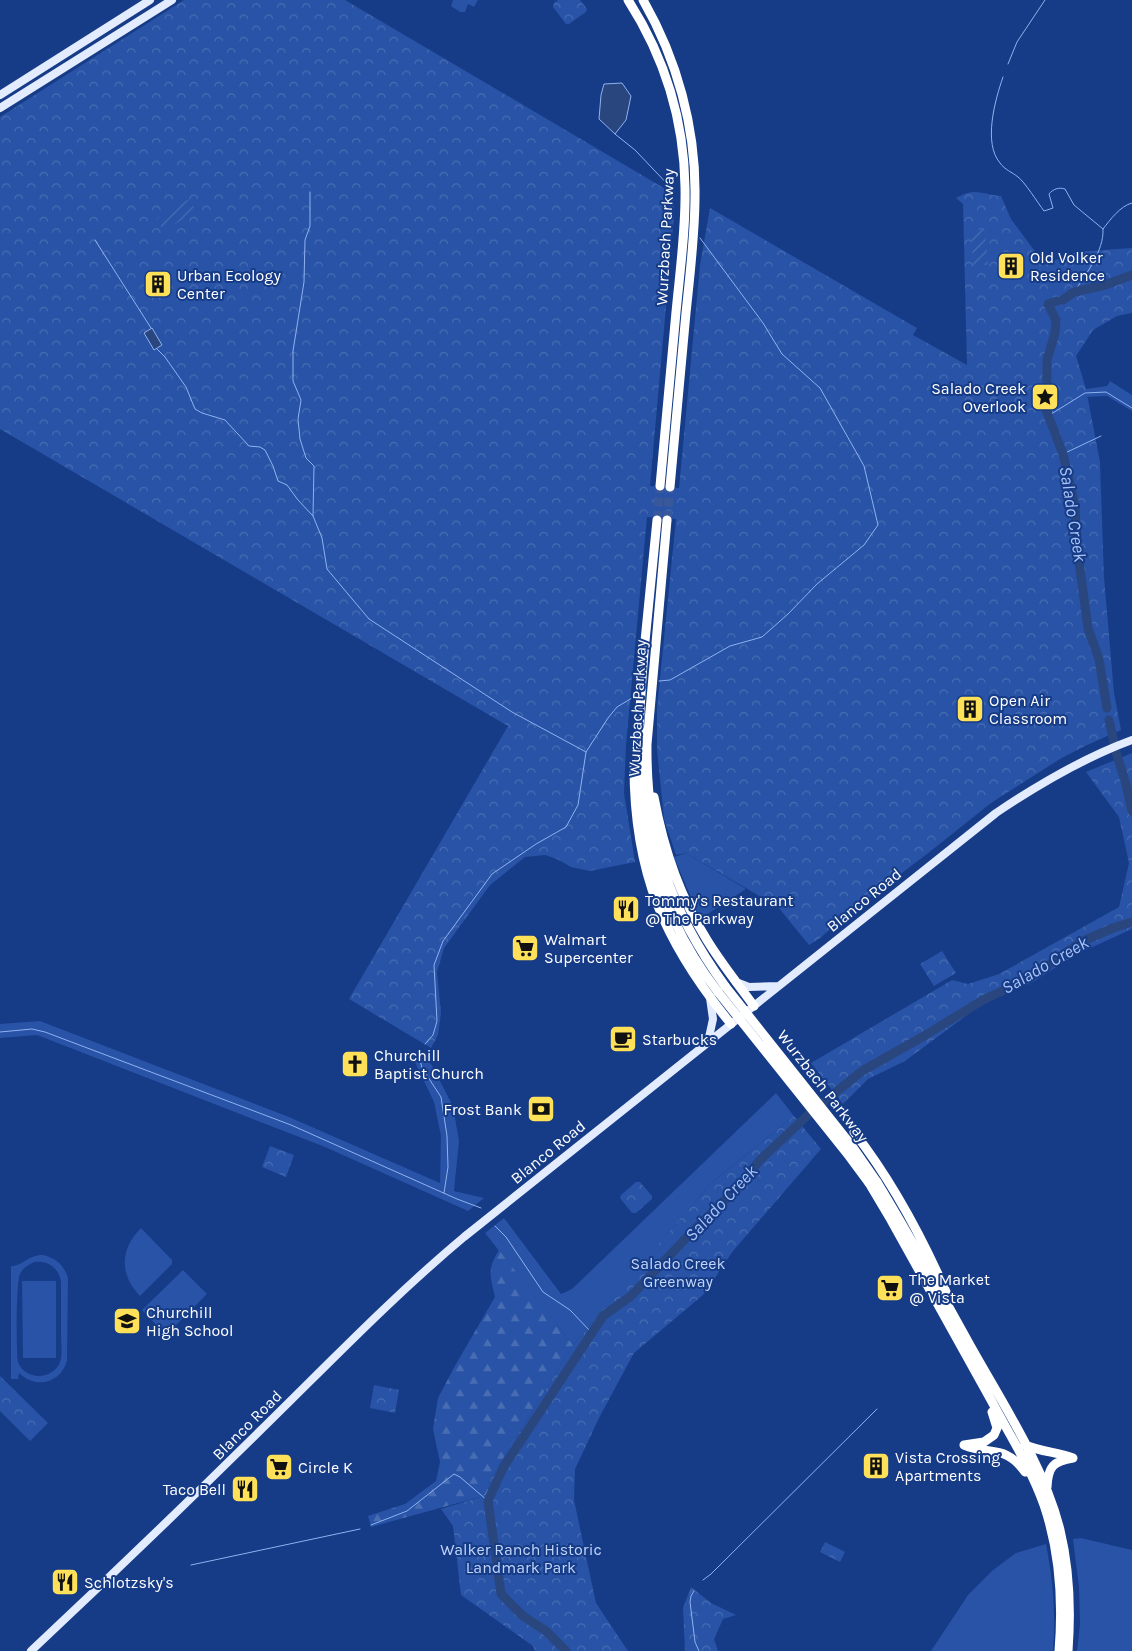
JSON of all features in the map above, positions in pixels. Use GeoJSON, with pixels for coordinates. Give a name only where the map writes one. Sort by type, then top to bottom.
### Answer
{"type":"FeatureCollection","features":[{"type":"Feature","properties":{"kind":"highway","name":"Wurzbach Parkway"},"geometry":{"type":"LineString","coordinates":[[628,0],[647,31],[667,78],[679,124],[684,171],[683,236],[660,486]]}},
{"type":"Feature","properties":{"kind":"highway","name":"Wurzbach Parkway"},"geometry":{"type":"LineString","coordinates":[[643,0],[661,36],[681,90],[690,128],[695,179],[693,243],[670,487]]}},
{"type":"Feature","properties":{"kind":"highway","name":"Wurzbach Parkway"},"geometry":{"type":"LineString","coordinates":[[657,520],[638,729],[641,787],[649,845],[663,894],[685,942],[702,970],[721,989],[849,1156],[873,1183],[968,1342],[1025,1444],[1047,1490],[1069,1587],[1070,1622],[1068,1651]]}},
{"type":"Feature","properties":{"kind":"highway","name":"Wurzbach Parkway"},"geometry":{"type":"LineString","coordinates":[[667,520],[647,744],[646,775],[658,849],[670,891],[721,989]]}},
{"type":"Feature","properties":{"kind":"highway"},"geometry":{"type":"LineString","coordinates":[[638,729],[634,764],[634,794],[639,837],[655,899],[676,947],[712,1001],[731,1024]]}},
{"type":"Feature","properties":{"kind":"highway"},"geometry":{"type":"LineString","coordinates":[[647,744],[660,825],[680,888],[706,940],[754,1006]]}},
{"type":"Feature","properties":{"kind":"highway"},"geometry":{"type":"LineString","coordinates":[[712,1001],[724,1005],[732,1001],[737,993],[736,982]]}},
{"type":"Feature","properties":{"kind":"highway"},"geometry":{"type":"LineString","coordinates":[[854,1132],[882,1170],[908,1216],[942,1282],[968,1342]]}},
{"type":"Feature","properties":{"kind":"highway","name":"Wurzbach Parkway"},"geometry":{"type":"LineString","coordinates":[[873,1183],[1018,1450],[1044,1503],[1058,1540],[1061,1600],[1059,1651]]}},
{"type":"Feature","properties":{"kind":"highway"},"geometry":{"type":"LineString","coordinates":[[950,1324],[959,1350],[996,1423],[996,1432],[990,1439],[964,1445],[974,1449],[1000,1452],[1012,1457],[1020,1464],[1037,1488]]}},
{"type":"Feature","properties":{"kind":"highway"},"geometry":{"type":"LineString","coordinates":[[1025,1444],[1038,1450],[1073,1458],[1062,1460],[1050,1469],[1047,1490]]}},
{"type":"Feature","properties":{"kind":"main road"},"geometry":{"type":"LineString","coordinates":[[0,94],[150,0]]}},
{"type":"Feature","properties":{"kind":"main road"},"geometry":{"type":"LineString","coordinates":[[0,108],[172,0]]}},
{"type":"Feature","properties":{"kind":"main road","name":"Blanco Road"},"geometry":{"type":"LineString","coordinates":[[31,1651],[133,1556],[378,1315],[438,1259],[996,813],[1071,767],[1105,750],[1132,740]]}},
{"type":"Feature","properties":{"kind":"main road"},"geometry":{"type":"LineString","coordinates":[[736,982],[749,987],[778,986]]}},
{"type":"Feature","properties":{"kind":"main road"},"geometry":{"type":"LineString","coordinates":[[708,1042],[713,1019],[712,1001]]}},
{"type":"Feature","properties":{"kind":"green space"},"geometry":{"type":"Polygon","coordinates":[[[184,0],[345,0],[674,194],[674,217],[650,486],[679,488],[700,265],[710,208],[917,328],[913,335],[967,365],[963,204],[956,198],[973,192],[1001,196],[1011,219],[1040,258],[1043,265],[1076,252],[1132,248],[1132,313],[1117,316],[1093,330],[1076,356],[1086,389],[1100,462],[1104,577],[1114,693],[1121,730],[1060,759],[991,803],[809,945],[778,907],[686,853],[676,855],[664,819],[657,749],[657,708],[676,519],[647,517],[626,745],[624,793],[635,862],[590,871],[571,867],[545,855],[525,857],[490,885],[444,948],[437,972],[441,1013],[438,1035],[431,1048],[349,999],[508,726],[0,429],[0,117],[184,0]]]}},
{"type":"Feature","properties":{"kind":"green space"},"geometry":{"type":"Polygon","coordinates":[[[453,0],[478,0],[474,7],[468,4],[465,12],[460,12],[451,6],[453,0]]]}},
{"type":"Feature","properties":{"kind":"green space"},"geometry":{"type":"Polygon","coordinates":[[[558,0],[580,0],[587,9],[586,12],[569,24],[566,24],[553,7],[554,3],[558,0]]]}},
{"type":"Feature","properties":{"kind":"green space"},"geometry":{"type":"Polygon","coordinates":[[[189,199],[196,211],[164,231],[156,219],[189,199]]]}},
{"type":"Feature","properties":{"kind":"green space"},"geometry":{"type":"Polygon","coordinates":[[[985,229],[988,265],[973,266],[971,230],[985,229]]]}},
{"type":"Feature","properties":{"kind":"green space"},"geometry":{"type":"Polygon","coordinates":[[[1110,381],[1132,395],[1132,411],[1107,396],[1087,397],[1086,389],[1107,386],[1110,381]]]}},
{"type":"Feature","properties":{"kind":"green space"},"geometry":{"type":"Polygon","coordinates":[[[1132,753],[1132,929],[1075,955],[1033,982],[982,1004],[905,1061],[868,1079],[843,1104],[811,1063],[952,980],[968,984],[999,974],[1119,907],[1129,863],[1119,817],[1086,772],[1132,753]]]}},
{"type":"Feature","properties":{"kind":"green space"},"geometry":{"type":"Polygon","coordinates":[[[686,853],[746,889],[700,919],[674,857],[686,853]]]}},
{"type":"Feature","properties":{"kind":"green space"},"geometry":{"type":"Polygon","coordinates":[[[942,951],[956,973],[934,986],[920,964],[942,951]]]}},
{"type":"Feature","properties":{"kind":"green space"},"geometry":{"type":"Polygon","coordinates":[[[40,1021],[289,1117],[440,1183],[441,1136],[434,1102],[409,1050],[431,1064],[453,1106],[459,1141],[454,1191],[484,1198],[468,1211],[325,1147],[37,1035],[0,1038],[0,1024],[40,1021]]]}},
{"type":"Feature","properties":{"kind":"green space"},"geometry":{"type":"Polygon","coordinates":[[[776,1093],[794,1116],[710,1184],[573,1345],[485,1233],[504,1218],[561,1294],[572,1289],[776,1093]]]}},
{"type":"Feature","properties":{"kind":"green space"},"geometry":{"type":"Polygon","coordinates":[[[794,1116],[821,1149],[733,1251],[703,1295],[634,1353],[600,1416],[575,1469],[574,1500],[596,1603],[628,1651],[535,1651],[533,1646],[461,1595],[453,1526],[441,1509],[487,1495],[490,1480],[573,1345],[710,1184],[794,1116]]]}},
{"type":"Feature","properties":{"kind":"green space"},"geometry":{"type":"Polygon","coordinates":[[[270,1146],[294,1155],[286,1177],[262,1167],[270,1146]]]}},
{"type":"Feature","properties":{"kind":"green space"},"geometry":{"type":"Polygon","coordinates":[[[636,1182],[640,1182],[652,1196],[652,1199],[636,1213],[632,1213],[620,1198],[636,1182]]]}},
{"type":"Feature","properties":{"kind":"green space"},"geometry":{"type":"Polygon","coordinates":[[[141,1228],[172,1260],[172,1264],[140,1296],[128,1279],[125,1262],[129,1244],[141,1228]]]}},
{"type":"Feature","properties":{"kind":"green space"},"geometry":{"type":"Polygon","coordinates":[[[499,1250],[573,1345],[490,1480],[487,1495],[371,1527],[368,1516],[405,1504],[436,1481],[440,1462],[433,1429],[438,1398],[495,1297],[491,1268],[499,1250]]]}},
{"type":"Feature","properties":{"kind":"green space"},"geometry":{"type":"Polygon","coordinates":[[[38,1255],[56,1260],[64,1269],[68,1278],[67,1361],[59,1375],[46,1382],[32,1381],[19,1373],[18,1379],[11,1379],[11,1266],[15,1266],[38,1255]],[[34,1262],[20,1274],[17,1356],[18,1362],[27,1373],[39,1376],[45,1375],[56,1368],[60,1362],[62,1352],[60,1277],[52,1266],[34,1262]]]}},
{"type":"Feature","properties":{"kind":"green space"},"geometry":{"type":"Polygon","coordinates":[[[183,1270],[207,1294],[166,1335],[142,1310],[183,1270]]]}},
{"type":"Feature","properties":{"kind":"green space"},"geometry":{"type":"Polygon","coordinates":[[[22,1281],[56,1281],[56,1358],[23,1358],[22,1281]]]}},
{"type":"Feature","properties":{"kind":"green space"},"geometry":{"type":"Polygon","coordinates":[[[0,1376],[48,1423],[30,1441],[0,1411],[0,1376]]]}},
{"type":"Feature","properties":{"kind":"green space"},"geometry":{"type":"Polygon","coordinates":[[[374,1385],[399,1390],[395,1413],[370,1408],[374,1385]]]}},
{"type":"Feature","properties":{"kind":"green space"},"geometry":{"type":"Polygon","coordinates":[[[1081,1538],[1132,1550],[1132,1651],[1077,1651],[1080,1624],[1079,1587],[1073,1539],[1081,1538]]]}},
{"type":"Feature","properties":{"kind":"green space"},"geometry":{"type":"Polygon","coordinates":[[[825,1542],[845,1552],[840,1562],[820,1552],[825,1542]]]}},
{"type":"Feature","properties":{"kind":"green space"},"geometry":{"type":"Polygon","coordinates":[[[1046,1544],[1053,1597],[1053,1651],[931,1651],[968,1595],[993,1570],[1016,1553],[1046,1544]]]}},
{"type":"Feature","properties":{"kind":"green space"},"geometry":{"type":"Polygon","coordinates":[[[691,1587],[711,1603],[736,1615],[723,1619],[714,1639],[718,1651],[685,1651],[683,1608],[691,1587]]]}},
{"type":"Feature","properties":{"kind":"shaded area"},"geometry":{"type":"Polygon","coordinates":[[[622,83],[631,96],[626,120],[615,134],[599,119],[601,95],[604,84],[622,83]]]}},
{"type":"Feature","properties":{"kind":"shaded area"},"geometry":{"type":"Polygon","coordinates":[[[152,328],[162,345],[154,350],[144,333],[152,328]]]}},
{"type":"Feature","properties":{"kind":"waterway"},"geometry":{"type":"LineString","coordinates":[[1008,64],[1017,42],[1045,0]]}},
{"type":"Feature","properties":{"kind":"waterway"},"geometry":{"type":"LineString","coordinates":[[1003,77],[994,109],[991,133],[995,155],[1000,163],[1021,179],[1044,211],[1053,208],[1049,194],[1058,188],[1065,189],[1074,205],[1103,229]]}},
{"type":"Feature","properties":{"kind":"waterway"},"geometry":{"type":"LineString","coordinates":[[615,134],[635,150],[674,191]]}},
{"type":"Feature","properties":{"kind":"waterway"},"geometry":{"type":"LineString","coordinates":[[310,192],[310,226],[305,240],[304,282],[293,351],[293,381],[301,400],[298,419],[300,439],[306,458],[314,466],[313,516],[322,538],[327,569],[369,619],[512,712],[586,752]]}},
{"type":"Feature","properties":{"kind":"waterway"},"geometry":{"type":"LineString","coordinates":[[1074,292],[1089,270],[1101,246],[1103,229],[1119,210],[1132,203]]}},
{"type":"Feature","properties":{"kind":"waterway"},"geometry":{"type":"LineString","coordinates":[[659,681],[670,680],[730,646],[762,637],[817,584],[864,545],[878,525],[864,466],[820,388],[782,354],[763,323],[700,238]]}},
{"type":"Feature","properties":{"kind":"waterway"},"geometry":{"type":"LineString","coordinates":[[95,240],[151,328]]}},
{"type":"Feature","properties":{"kind":"waterway","name":"Salado Creek"},"geometry":{"type":"LineString","coordinates":[[1063,300],[1074,292],[1105,285],[1132,275]]}},
{"type":"Feature","properties":{"kind":"waterway","name":"Salado Creek"},"geometry":{"type":"LineString","coordinates":[[1057,301],[1048,304],[1056,320],[1055,333],[1047,360],[1047,386],[1050,390],[1051,399],[1046,410],[1063,454],[1075,505],[1077,547],[1088,628],[1099,659],[1107,708]]}},
{"type":"Feature","properties":{"kind":"waterway"},"geometry":{"type":"LineString","coordinates":[[157,349],[165,357],[186,387],[195,409],[225,420],[249,446],[260,447],[265,450],[278,481],[287,485],[313,516]]}},
{"type":"Feature","properties":{"kind":"waterway"},"geometry":{"type":"LineString","coordinates":[[1048,416],[1085,393],[1106,392],[1132,408]]}},
{"type":"Feature","properties":{"kind":"waterway"},"geometry":{"type":"LineString","coordinates":[[1063,454],[1101,436]]}},
{"type":"Feature","properties":{"kind":"waterway"},"geometry":{"type":"LineString","coordinates":[[425,1044],[433,1035],[437,1021],[434,965],[443,941],[492,874],[536,844],[566,827],[578,805],[586,752],[617,707],[632,698]]}},
{"type":"Feature","properties":{"kind":"waterway","name":"Salado Creek"},"geometry":{"type":"LineString","coordinates":[[1109,720],[1132,811]]}},
{"type":"Feature","properties":{"kind":"waterway","name":"Salado Creek"},"geometry":{"type":"LineString","coordinates":[[566,1651],[546,1631],[523,1616],[501,1594],[488,1501],[503,1468],[603,1316],[631,1296],[743,1182],[760,1160],[808,1115],[862,1071],[983,1000],[1017,984],[1046,967],[1083,941],[1132,922]]}},
{"type":"Feature","properties":{"kind":"waterway"},"geometry":{"type":"LineString","coordinates":[[0,1032],[32,1029],[45,1032],[291,1125],[481,1208]]}},
{"type":"Feature","properties":{"kind":"waterway"},"geometry":{"type":"LineString","coordinates":[[419,1056],[422,1068],[441,1097],[447,1136],[448,1167],[444,1193]]}},
{"type":"Feature","properties":{"kind":"waterway"},"geometry":{"type":"LineString","coordinates":[[495,1226],[506,1237],[543,1292],[570,1310],[591,1332]]}},
{"type":"Feature","properties":{"kind":"waterway"},"geometry":{"type":"LineString","coordinates":[[703,1580],[877,1409]]}},
{"type":"Feature","properties":{"kind":"waterway"},"geometry":{"type":"LineString","coordinates":[[371,1525],[407,1511],[454,1474],[488,1501]]}},
{"type":"Feature","properties":{"kind":"waterway"},"geometry":{"type":"LineString","coordinates":[[191,1565],[360,1529]]}},
{"type":"Feature","properties":{"kind":"waterway"},"geometry":{"type":"LineString","coordinates":[[694,1591],[690,1602],[695,1642],[699,1651]]}},
{"type":"Feature","properties":{"kind":"tunnel"},"geometry":{"type":"LineString","coordinates":[[657,520],[660,486]]}},
{"type":"Feature","properties":{"kind":"tunnel"},"geometry":{"type":"LineString","coordinates":[[667,520],[670,487]]}},
{"type":"Feature","properties":{"kind":"place","name":"Old Volker Residence"},"geometry":{"type":"Point","coordinates":[1011,266]}},
{"type":"Feature","properties":{"kind":"place","name":"Urban Ecology Center"},"geometry":{"type":"Point","coordinates":[158,284]}},
{"type":"Feature","properties":{"kind":"place","name":"Salado Creek Overlook"},"geometry":{"type":"Point","coordinates":[1045,397]}},
{"type":"Feature","properties":{"kind":"place","name":"Open Air Classroom"},"geometry":{"type":"Point","coordinates":[970,709]}},
{"type":"Feature","properties":{"kind":"place","name":"Tommy's Restaurant @ The Parkway"},"geometry":{"type":"Point","coordinates":[626,909]}},
{"type":"Feature","properties":{"kind":"place","name":"Walmart Supercenter"},"geometry":{"type":"Point","coordinates":[525,948]}},
{"type":"Feature","properties":{"kind":"place","name":"Starbucks"},"geometry":{"type":"Point","coordinates":[623,1039]}},
{"type":"Feature","properties":{"kind":"place","name":"Churchill Baptist Church"},"geometry":{"type":"Point","coordinates":[355,1064]}},
{"type":"Feature","properties":{"kind":"place","name":"Frost Bank"},"geometry":{"type":"Point","coordinates":[541,1109]}},
{"type":"Feature","properties":{"kind":"place","name":"The Market @ Vista"},"geometry":{"type":"Point","coordinates":[890,1288]}},
{"type":"Feature","properties":{"kind":"place","name":"Churchill High School"},"geometry":{"type":"Point","coordinates":[127,1321]}},
{"type":"Feature","properties":{"kind":"place","name":"Vista Crossing Apartments"},"geometry":{"type":"Point","coordinates":[876,1466]}},
{"type":"Feature","properties":{"kind":"place","name":"Circle K"},"geometry":{"type":"Point","coordinates":[279,1467]}},
{"type":"Feature","properties":{"kind":"place","name":"Taco Bell"},"geometry":{"type":"Point","coordinates":[245,1489]}},
{"type":"Feature","properties":{"kind":"place","name":"Schlotzsky's"},"geometry":{"type":"Point","coordinates":[65,1582]}},
{"type":"Feature","properties":{"kind":"park label","name":"Salado Creek Greenway"},"geometry":{"type":"Point","coordinates":[678,1272]}},
{"type":"Feature","properties":{"kind":"park label","name":"Walker Ranch Historic Landmark Park"},"geometry":{"type":"Point","coordinates":[521,1558]}}]}
